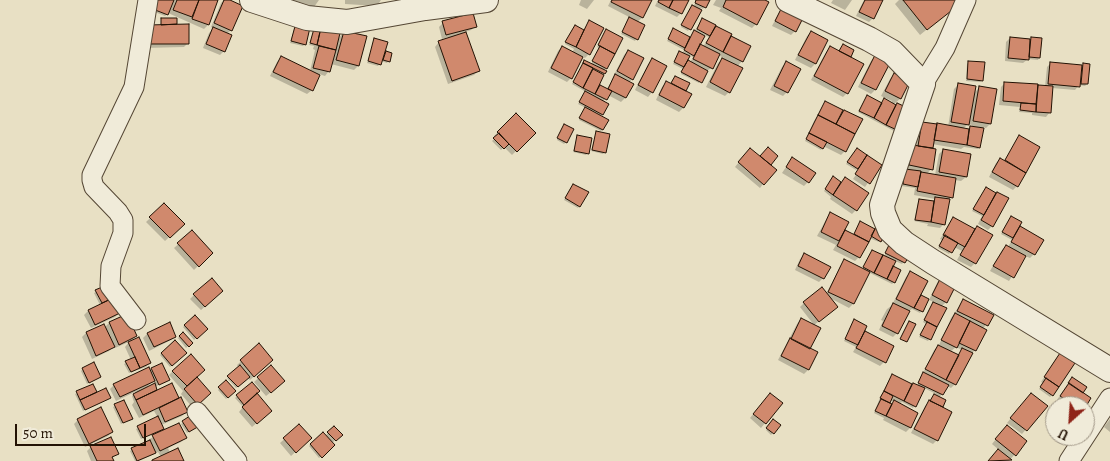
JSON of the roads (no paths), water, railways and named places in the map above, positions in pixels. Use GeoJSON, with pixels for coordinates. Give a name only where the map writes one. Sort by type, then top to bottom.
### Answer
{"type":"FeatureCollection","features":[{"type":"Feature","properties":{"kind":"street"},"geometry":{"type":"LineString","coordinates":[[136,320],[110,286],[111,266],[123,233],[123,220],[118,212],[94,187],[92,180],[104,149],[134,87],[148,0]]}},
{"type":"Feature","properties":{"kind":"street"},"geometry":{"type":"LineString","coordinates":[[252,0],[285,5],[307,18],[346,22],[425,8],[486,0]]}},
{"type":"Feature","properties":{"kind":"street"},"geometry":{"type":"LineString","coordinates":[[788,0],[892,52],[922,84]]}},
{"type":"Feature","properties":{"kind":"street"},"geometry":{"type":"LineString","coordinates":[[966,0],[946,48],[922,84],[882,205],[886,222],[890,230],[904,243],[922,255],[1110,370]]}},
{"type":"Feature","properties":{"kind":"street"},"geometry":{"type":"LineString","coordinates":[[1069,461],[1110,398]]}},
{"type":"Feature","properties":{"kind":"street"},"geometry":{"type":"LineString","coordinates":[[197,412],[237,461]]}}]}
